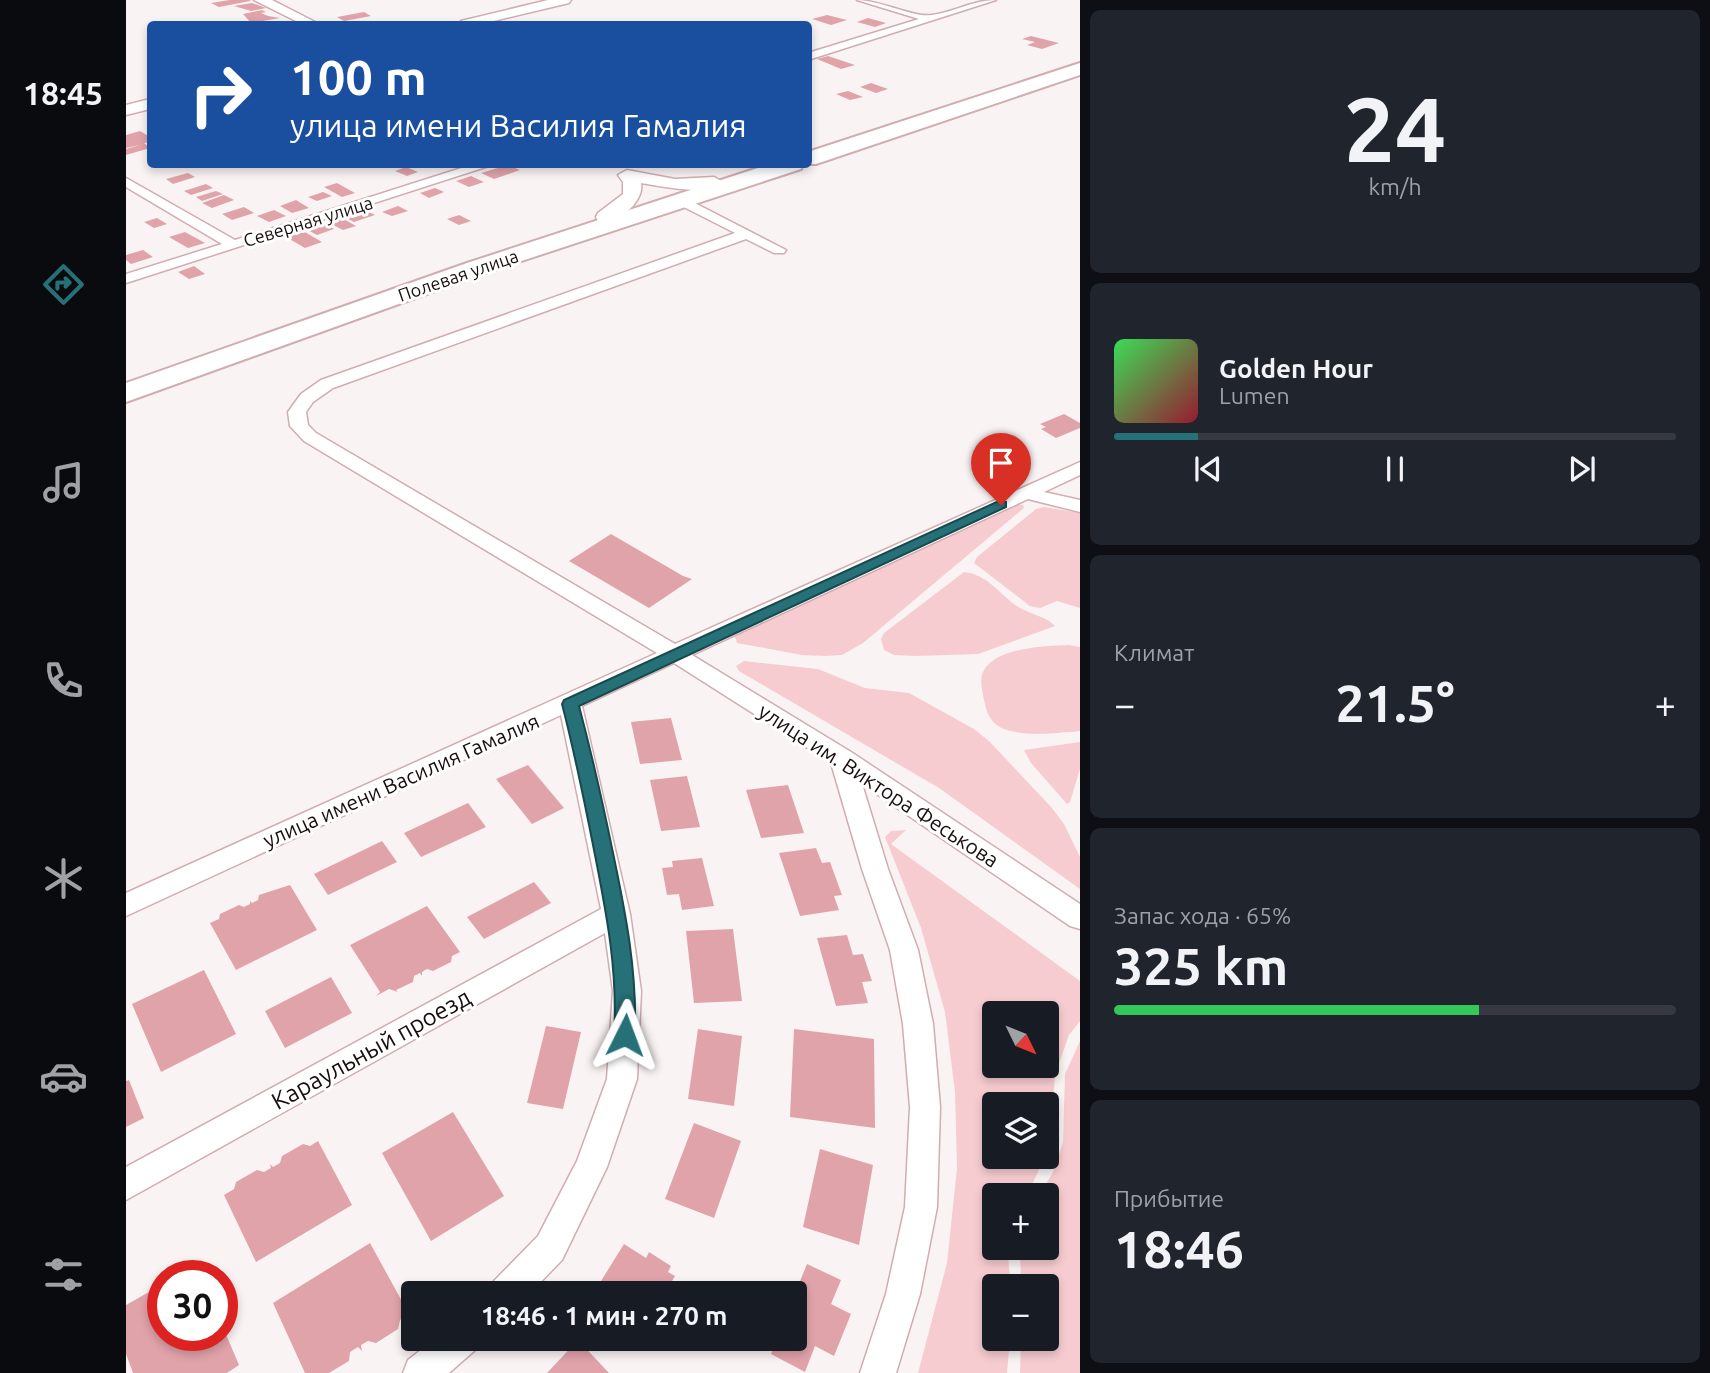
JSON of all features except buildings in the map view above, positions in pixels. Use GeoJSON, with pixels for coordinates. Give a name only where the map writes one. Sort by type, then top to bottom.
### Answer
{"type":"FeatureCollection","features":[{"type":"Feature","properties":{"kind":"highway"},"geometry":{"type":"LineString","coordinates":[[812,149],[1080,61]]}},
{"type":"Feature","properties":{"kind":"highway"},"geometry":{"type":"LineString","coordinates":[[812,158],[1080,69]]}},
{"type":"Feature","properties":{"kind":"highway","name":"Полевая улица"},"geometry":{"type":"LineString","coordinates":[[126,380],[440,271],[605,217],[676,199],[714,181],[754,168]]}},
{"type":"Feature","properties":{"kind":"highway","name":"Полевая улица"},"geometry":{"type":"LineString","coordinates":[[126,393],[676,199],[780,168]]}},
{"type":"Feature","properties":{"kind":"street"},"geometry":{"type":"LineString","coordinates":[[261,0],[306,21]]}},
{"type":"Feature","properties":{"kind":"street"},"geometry":{"type":"LineString","coordinates":[[478,21],[565,0]]}},
{"type":"Feature","properties":{"kind":"street"},"geometry":{"type":"LineString","coordinates":[[862,0],[930,19]]}},
{"type":"Feature","properties":{"kind":"street"},"geometry":{"type":"LineString","coordinates":[[812,56],[991,0]]}},
{"type":"Feature","properties":{"kind":"street"},"geometry":{"type":"LineString","coordinates":[[126,110],[147,105]]}},
{"type":"Feature","properties":{"kind":"street","name":"Северная улица"},"geometry":{"type":"LineString","coordinates":[[126,279],[476,168]]}},
{"type":"Feature","properties":{"kind":"street"},"geometry":{"type":"LineString","coordinates":[[613,168],[779,250]]}},
{"type":"Feature","properties":{"kind":"street"},"geometry":{"type":"LineString","coordinates":[[627,175],[675,184],[714,181]]}},
{"type":"Feature","properties":{"kind":"street"},"geometry":{"type":"LineString","coordinates":[[605,217],[632,196],[633,181],[627,175]]}},
{"type":"Feature","properties":{"kind":"street"},"geometry":{"type":"LineString","coordinates":[[126,181],[233,244]]}},
{"type":"Feature","properties":{"kind":"street","name":"улица им. Виктора Феськова"},"geometry":{"type":"LineString","coordinates":[[746,234],[327,384],[307,398],[297,412],[299,426],[310,437],[676,655],[842,758],[1080,918]]}},
{"type":"Feature","properties":{"kind":"street","name":"улица имени Василия Гамалия"},"geometry":{"type":"LineString","coordinates":[[126,905],[570,704],[1080,468]]}},
{"type":"Feature","properties":{"kind":"street"},"geometry":{"type":"LineString","coordinates":[[1026,493],[1080,506]]}},
{"type":"Feature","properties":{"kind":"street"},"geometry":{"type":"LineString","coordinates":[[518,1281],[550,1248],[592,1167],[622,1079],[627,991],[616,914],[588,775],[570,704]]}},
{"type":"Feature","properties":{"kind":"street"},"geometry":{"type":"LineString","coordinates":[[842,758],[875,869],[904,950],[918,1024],[925,1107],[921,1207],[903,1294],[878,1373]]}},
{"type":"Feature","properties":{"kind":"street","name":"Караульный проезд"},"geometry":{"type":"LineString","coordinates":[[126,1184],[616,914]]}},
{"type":"Feature","properties":{"kind":"street"},"geometry":{"type":"LineString","coordinates":[[421,1373],[448,1351]]}},
{"type":"Feature","properties":{"kind":"shaded area"},"geometry":{"type":"Polygon","coordinates":[[[1014,504],[1023,505],[1024,508],[863,643],[842,655],[802,655],[737,643],[735,637],[738,631],[1014,504]]]}},
{"type":"Feature","properties":{"kind":"shaded area"},"geometry":{"type":"Polygon","coordinates":[[[1044,507],[1080,513],[1080,608],[1057,601],[1040,608],[1030,606],[974,563],[977,557],[1036,509],[1044,507]]]}},
{"type":"Feature","properties":{"kind":"shaded area"},"geometry":{"type":"Polygon","coordinates":[[[964,572],[981,577],[1020,608],[1055,626],[978,654],[915,656],[894,655],[884,650],[881,639],[884,633],[964,572]]]}},
{"type":"Feature","properties":{"kind":"shaded area"},"geometry":{"type":"Polygon","coordinates":[[[1069,645],[1080,647],[1080,731],[1022,733],[1004,729],[994,722],[986,708],[981,684],[983,672],[989,664],[1009,653],[1069,645]]]}},
{"type":"Feature","properties":{"kind":"shaded area"},"geometry":{"type":"Polygon","coordinates":[[[744,661],[818,669],[865,688],[909,693],[974,729],[990,742],[1064,824],[1080,857],[1080,889],[939,788],[739,671],[736,666],[744,661]]]}},
{"type":"Feature","properties":{"kind":"shaded area"},"geometry":{"type":"Polygon","coordinates":[[[1080,742],[1080,769],[1070,802],[1067,804],[1031,763],[1024,750],[1080,742]]]}},
{"type":"Feature","properties":{"kind":"shaded area"},"geometry":{"type":"Polygon","coordinates":[[[906,830],[891,844],[1080,981],[1080,1021],[1069,1035],[1059,1064],[1059,1001],[982,1001],[982,1078],[1055,1078],[1054,1092],[982,1092],[982,1169],[1039,1169],[1033,1183],[982,1183],[982,1260],[1008,1260],[1010,1274],[982,1274],[982,1351],[1009,1351],[1007,1373],[918,1373],[947,1263],[957,1168],[955,1092],[945,1012],[921,928],[885,837],[891,831],[906,830]]]}},
{"type":"Feature","properties":{"kind":"shaded area"},"geometry":{"type":"Polygon","coordinates":[[[1080,1041],[1080,1373],[1020,1373],[1021,1351],[1059,1351],[1059,1274],[1021,1274],[1020,1260],[1059,1260],[1059,1183],[1047,1183],[1054,1169],[1059,1169],[1059,1154],[1063,1142],[1065,1074],[1080,1041]]]}},
{"type":"Feature","properties":{"kind":"route"},"geometry":{"type":"LineString","coordinates":[[625,1035],[627,991],[616,914],[570,704],[1001,505]]}}]}
